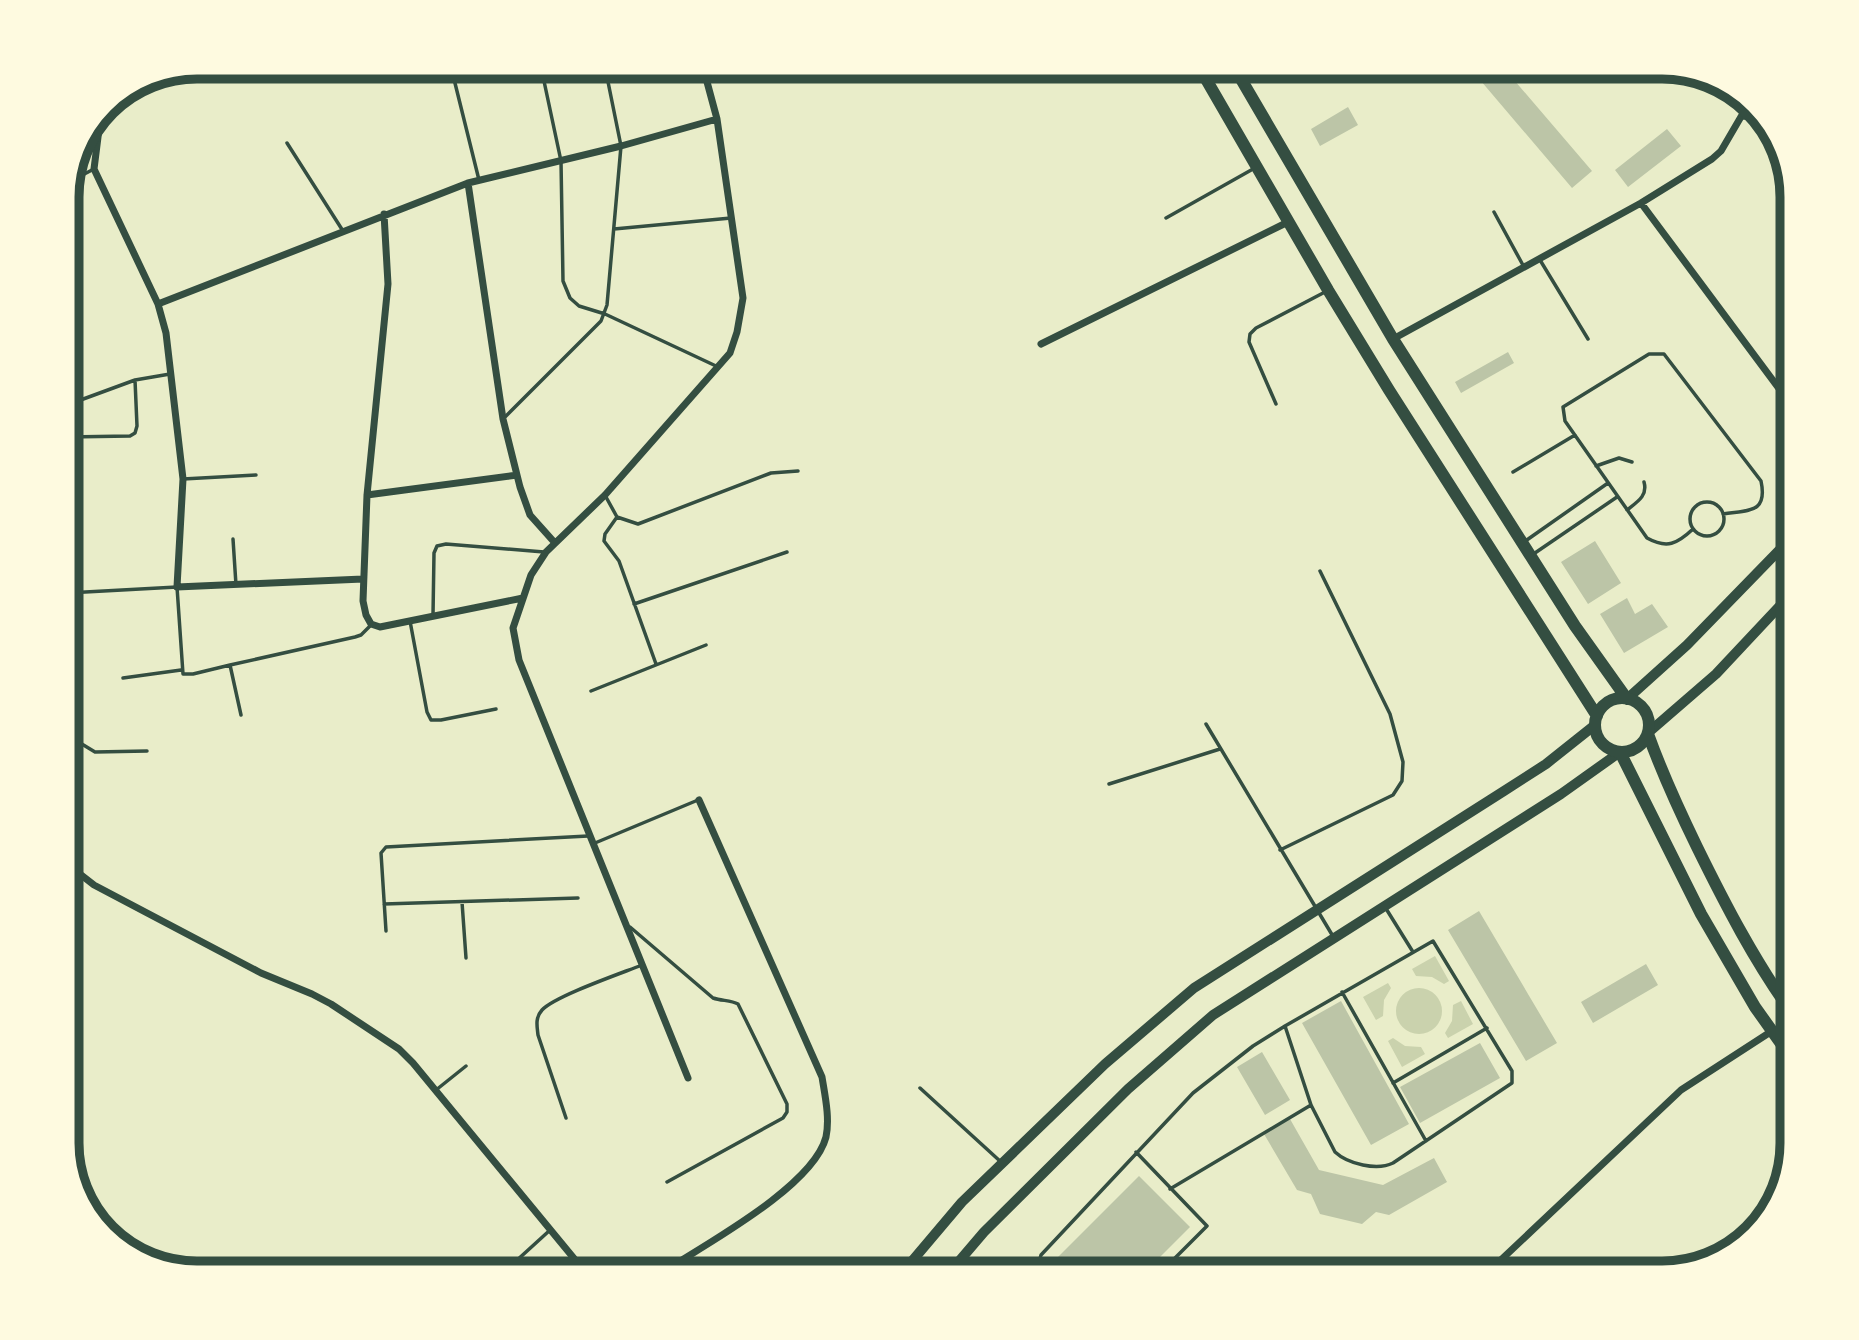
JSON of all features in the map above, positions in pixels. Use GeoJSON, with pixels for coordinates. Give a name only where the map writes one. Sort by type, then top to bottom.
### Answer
{"type":"FeatureCollection","features":[{"type":"Feature","properties":{"kind":"highway"},"geometry":{"type":"LineString","coordinates":[[1207,79],[1328,290],[1596,720],[1596,733],[1602,743],[1620,752],[1637,748],[1648,733]]}},
{"type":"Feature","properties":{"kind":"highway"},"geometry":{"type":"LineString","coordinates":[[1242,79],[1394,340],[1575,626],[1626,699]]}},
{"type":"Feature","properties":{"kind":"highway"},"geometry":{"type":"LineString","coordinates":[[1596,720],[1609,702],[1626,699],[1637,702],[1647,713],[1648,733],[1670,790],[1724,903],[1780,996]]}},
{"type":"Feature","properties":{"kind":"highway"},"geometry":{"type":"LineString","coordinates":[[1620,752],[1701,914],[1755,1007],[1780,1042]]}},
{"type":"Feature","properties":{"kind":"main road"},"geometry":{"type":"LineString","coordinates":[[1626,699],[1688,645],[1780,550]]}},
{"type":"Feature","properties":{"kind":"main road"},"geometry":{"type":"LineString","coordinates":[[1648,733],[1716,674],[1780,607]]}},
{"type":"Feature","properties":{"kind":"main road"},"geometry":{"type":"LineString","coordinates":[[912,1261],[962,1202],[1105,1064],[1195,988],[1546,764],[1596,720]]}},
{"type":"Feature","properties":{"kind":"main road"},"geometry":{"type":"LineString","coordinates":[[959,1261],[984,1232],[1128,1089],[1213,1016],[1561,794],[1620,752]]}},
{"type":"Feature","properties":{"kind":"street"},"geometry":{"type":"LineString","coordinates":[[688,1078],[519,660],[513,628],[531,575],[546,552],[605,495],[730,353],[743,298],[717,120],[706,79]]}},
{"type":"Feature","properties":{"kind":"street"},"geometry":{"type":"LineString","coordinates":[[1394,340],[1641,203],[1712,159],[1721,151],[1744,113]]}},
{"type":"Feature","properties":{"kind":"street"},"geometry":{"type":"LineString","coordinates":[[1743,116],[1748,117]]}},
{"type":"Feature","properties":{"kind":"street"},"geometry":{"type":"LineString","coordinates":[[158,304],[468,183],[717,120]]}},
{"type":"Feature","properties":{"kind":"street"},"geometry":{"type":"LineString","coordinates":[[99,132],[94,169],[158,304],[166,333],[183,479],[177,587],[363,579]]}},
{"type":"Feature","properties":{"kind":"street"},"geometry":{"type":"LineString","coordinates":[[468,183],[503,419],[530,515],[555,543]]}},
{"type":"Feature","properties":{"kind":"street"},"geometry":{"type":"LineString","coordinates":[[1641,203],[1780,389]]}},
{"type":"Feature","properties":{"kind":"street"},"geometry":{"type":"LineString","coordinates":[[384,214],[388,284],[367,495],[363,579],[366,615],[371,624],[380,627],[523,598]]}},
{"type":"Feature","properties":{"kind":"street"},"geometry":{"type":"LineString","coordinates":[[1041,344],[1290,221]]}},
{"type":"Feature","properties":{"kind":"street"},"geometry":{"type":"LineString","coordinates":[[367,495],[517,475]]}},
{"type":"Feature","properties":{"kind":"street"},"geometry":{"type":"LineString","coordinates":[[680,1261],[771,1202],[802,1175],[819,1153],[826,1136],[827,1112],[822,1077],[699,800]]}},
{"type":"Feature","properties":{"kind":"street"},"geometry":{"type":"LineString","coordinates":[[79,873],[94,885],[261,973],[312,993],[399,1049],[436,1090],[576,1261]]}},
{"type":"Feature","properties":{"kind":"street"},"geometry":{"type":"LineString","coordinates":[[1501,1261],[1681,1090],[1772,1031]]}},
{"type":"Feature","properties":{"kind":"lane"},"geometry":{"type":"LineString","coordinates":[[454,79],[479,180]]}},
{"type":"Feature","properties":{"kind":"lane"},"geometry":{"type":"LineString","coordinates":[[544,79],[561,161],[563,281],[569,298],[579,306],[605,314],[718,367]]}},
{"type":"Feature","properties":{"kind":"lane"},"geometry":{"type":"LineString","coordinates":[[503,419],[605,314],[621,146],[608,79]]}},
{"type":"Feature","properties":{"kind":"lane"},"geometry":{"type":"LineString","coordinates":[[287,143],[343,231]]}},
{"type":"Feature","properties":{"kind":"lane"},"geometry":{"type":"LineString","coordinates":[[1166,218],[1258,166]]}},
{"type":"Feature","properties":{"kind":"lane"},"geometry":{"type":"LineString","coordinates":[[81,176],[94,169]]}},
{"type":"Feature","properties":{"kind":"lane"},"geometry":{"type":"LineString","coordinates":[[1494,212],[1524,267]]}},
{"type":"Feature","properties":{"kind":"lane"},"geometry":{"type":"LineString","coordinates":[[614,229],[733,218]]}},
{"type":"Feature","properties":{"kind":"lane"},"geometry":{"type":"LineString","coordinates":[[1539,258],[1588,339]]}},
{"type":"Feature","properties":{"kind":"lane"},"geometry":{"type":"LineString","coordinates":[[1276,404],[1249,342],[1250,334],[1256,328],[1328,290]]}},
{"type":"Feature","properties":{"kind":"lane"},"geometry":{"type":"LineString","coordinates":[[1693,529],[1672,545],[1660,544],[1647,538],[1565,421],[1563,407],[1649,354],[1664,354],[1761,481],[1764,494],[1756,508],[1723,514]]}},
{"type":"Feature","properties":{"kind":"lane"},"geometry":{"type":"LineString","coordinates":[[79,401],[135,380],[170,374]]}},
{"type":"Feature","properties":{"kind":"lane"},"geometry":{"type":"LineString","coordinates":[[79,437],[130,436],[135,433],[135,380]]}},
{"type":"Feature","properties":{"kind":"lane"},"geometry":{"type":"LineString","coordinates":[[1513,472],[1575,435]]}},
{"type":"Feature","properties":{"kind":"lane"},"geometry":{"type":"LineString","coordinates":[[1596,466],[1619,458],[1632,462]]}},
{"type":"Feature","properties":{"kind":"lane"},"geometry":{"type":"LineString","coordinates":[[605,495],[617,517],[638,524],[771,473],[798,471]]}},
{"type":"Feature","properties":{"kind":"lane"},"geometry":{"type":"LineString","coordinates":[[183,479],[256,475]]}},
{"type":"Feature","properties":{"kind":"lane"},"geometry":{"type":"LineString","coordinates":[[1626,511],[1643,496],[1646,491],[1644,482]]}},
{"type":"Feature","properties":{"kind":"lane"},"geometry":{"type":"LineString","coordinates":[[1522,543],[1608,483]]}},
{"type":"Feature","properties":{"kind":"lane"},"geometry":{"type":"LineString","coordinates":[[1531,556],[1617,496]]}},
{"type":"Feature","properties":{"kind":"lane"},"geometry":{"type":"LineString","coordinates":[[1702,503],[1715,504],[1723,514],[1722,527],[1712,536],[1699,534],[1693,529],[1690,517],[1692,511],[1702,503]]}},
{"type":"Feature","properties":{"kind":"lane"},"geometry":{"type":"LineString","coordinates":[[617,517],[605,534],[604,541],[619,561],[656,664]]}},
{"type":"Feature","properties":{"kind":"lane"},"geometry":{"type":"LineString","coordinates":[[233,539],[236,585]]}},
{"type":"Feature","properties":{"kind":"lane"},"geometry":{"type":"LineString","coordinates":[[433,618],[434,553],[437,546],[446,544],[546,552]]}},
{"type":"Feature","properties":{"kind":"lane"},"geometry":{"type":"LineString","coordinates":[[634,604],[787,552]]}},
{"type":"Feature","properties":{"kind":"lane"},"geometry":{"type":"LineString","coordinates":[[1280,850],[1392,796],[1402,781],[1403,762],[1390,714],[1320,571]]}},
{"type":"Feature","properties":{"kind":"lane"},"geometry":{"type":"LineString","coordinates":[[79,592],[177,587],[183,674],[355,637],[361,635],[371,624]]}},
{"type":"Feature","properties":{"kind":"lane"},"geometry":{"type":"LineString","coordinates":[[410,621],[427,712],[431,720],[496,709]]}},
{"type":"Feature","properties":{"kind":"lane"},"geometry":{"type":"LineString","coordinates":[[591,691],[706,645]]}},
{"type":"Feature","properties":{"kind":"lane"},"geometry":{"type":"LineString","coordinates":[[230,665],[240,715]]}},
{"type":"Feature","properties":{"kind":"lane"},"geometry":{"type":"LineString","coordinates":[[123,678],[181,670]]}},
{"type":"Feature","properties":{"kind":"lane"},"geometry":{"type":"LineString","coordinates":[[1206,724],[1334,939]]}},
{"type":"Feature","properties":{"kind":"lane"},"geometry":{"type":"LineString","coordinates":[[79,743],[95,752],[148,751]]}},
{"type":"Feature","properties":{"kind":"lane"},"geometry":{"type":"LineString","coordinates":[[1109,784],[1220,750]]}},
{"type":"Feature","properties":{"kind":"lane"},"geometry":{"type":"LineString","coordinates":[[593,844],[699,800]]}},
{"type":"Feature","properties":{"kind":"lane"},"geometry":{"type":"LineString","coordinates":[[386,931],[381,853],[386,847],[590,835]]}},
{"type":"Feature","properties":{"kind":"lane"},"geometry":{"type":"LineString","coordinates":[[384,904],[578,898]]}},
{"type":"Feature","properties":{"kind":"lane"},"geometry":{"type":"LineString","coordinates":[[462,902],[466,958]]}},
{"type":"Feature","properties":{"kind":"lane"},"geometry":{"type":"LineString","coordinates":[[1385,906],[1413,952]]}},
{"type":"Feature","properties":{"kind":"lane"},"geometry":{"type":"LineString","coordinates":[[626,923],[713,998],[738,1004],[787,1104],[787,1112],[783,1118],[667,1182]]}},
{"type":"Feature","properties":{"kind":"lane"},"geometry":{"type":"LineString","coordinates":[[1038,1261],[1041,1255],[1192,1093],[1254,1046],[1342,992],[1433,941],[1512,1071],[1512,1083],[1384,1167],[1375,1167],[1340,1157],[1331,1146],[1311,1105],[1285,1027]]}},
{"type":"Feature","properties":{"kind":"lane"},"geometry":{"type":"LineString","coordinates":[[566,1118],[538,1035],[536,1021],[542,1009],[556,1000],[642,965]]}},
{"type":"Feature","properties":{"kind":"lane"},"geometry":{"type":"LineString","coordinates":[[1342,992],[1426,1141]]}},
{"type":"Feature","properties":{"kind":"lane"},"geometry":{"type":"LineString","coordinates":[[1392,1083],[1487,1028]]}},
{"type":"Feature","properties":{"kind":"lane"},"geometry":{"type":"LineString","coordinates":[[436,1090],[466,1066]]}},
{"type":"Feature","properties":{"kind":"lane"},"geometry":{"type":"LineString","coordinates":[[920,1088],[1002,1164]]}},
{"type":"Feature","properties":{"kind":"lane"},"geometry":{"type":"LineString","coordinates":[[1170,1189],[1311,1105]]}},
{"type":"Feature","properties":{"kind":"lane"},"geometry":{"type":"LineString","coordinates":[[1136,1152],[1208,1226],[1172,1261]]}},
{"type":"Feature","properties":{"kind":"lane"},"geometry":{"type":"LineString","coordinates":[[516,1261],[550,1230]]}},
{"type":"Feature","properties":{"kind":"green space"},"geometry":{"type":"Polygon","coordinates":[[[1435,956],[1449,981],[1444,984],[1432,977],[1416,976],[1412,969],[1435,956]]]}},
{"type":"Feature","properties":{"kind":"green space"},"geometry":{"type":"Polygon","coordinates":[[[1388,983],[1391,988],[1384,1000],[1383,1016],[1376,1020],[1363,997],[1388,983]]]}},
{"type":"Feature","properties":{"kind":"green space"},"geometry":{"type":"Polygon","coordinates":[[[1419,988],[1435,995],[1442,1011],[1435,1027],[1419,1034],[1403,1027],[1396,1011],[1403,995],[1419,988]]]}},
{"type":"Feature","properties":{"kind":"green space"},"geometry":{"type":"Polygon","coordinates":[[[1461,1001],[1473,1024],[1448,1038],[1445,1033],[1452,1021],[1453,1005],[1461,1001]]]}},
{"type":"Feature","properties":{"kind":"green space"},"geometry":{"type":"Polygon","coordinates":[[[1393,1038],[1405,1046],[1421,1047],[1425,1054],[1402,1067],[1388,1041],[1393,1038]]]}},
{"type":"Feature","properties":{"kind":"building"},"geometry":{"type":"Polygon","coordinates":[[[1479,79],[1513,79],[1592,171],[1572,188],[1479,79]]]}},
{"type":"Feature","properties":{"kind":"building"},"geometry":{"type":"Polygon","coordinates":[[[1348,107],[1358,125],[1320,146],[1311,129],[1348,107]]]}},
{"type":"Feature","properties":{"kind":"building"},"geometry":{"type":"Polygon","coordinates":[[[1667,129],[1681,146],[1628,187],[1615,170],[1667,129]]]}},
{"type":"Feature","properties":{"kind":"building"},"geometry":{"type":"Polygon","coordinates":[[[1508,352],[1514,363],[1461,393],[1455,382],[1508,352]]]}},
{"type":"Feature","properties":{"kind":"building"},"geometry":{"type":"Polygon","coordinates":[[[1595,541],[1621,583],[1588,604],[1561,562],[1595,541]]]}},
{"type":"Feature","properties":{"kind":"building"},"geometry":{"type":"Polygon","coordinates":[[[1627,598],[1635,614],[1652,604],[1668,627],[1624,653],[1600,614],[1627,598]]]}},
{"type":"Feature","properties":{"kind":"building"},"geometry":{"type":"Polygon","coordinates":[[[1479,911],[1557,1043],[1526,1061],[1448,930],[1479,911]]]}},
{"type":"Feature","properties":{"kind":"building"},"geometry":{"type":"Polygon","coordinates":[[[1646,964],[1658,985],[1593,1023],[1581,1002],[1646,964]]]}},
{"type":"Feature","properties":{"kind":"building"},"geometry":{"type":"Polygon","coordinates":[[[1341,1001],[1409,1124],[1371,1145],[1302,1023],[1341,1001]]]}},
{"type":"Feature","properties":{"kind":"building"},"geometry":{"type":"Polygon","coordinates":[[[1480,1043],[1500,1078],[1420,1123],[1400,1087],[1480,1043]]]}},
{"type":"Feature","properties":{"kind":"building"},"geometry":{"type":"Polygon","coordinates":[[[1262,1052],[1290,1100],[1265,1115],[1237,1067],[1262,1052]]]}},
{"type":"Feature","properties":{"kind":"building"},"geometry":{"type":"Polygon","coordinates":[[[1290,1119],[1319,1170],[1383,1185],[1434,1158],[1447,1182],[1389,1215],[1376,1212],[1362,1224],[1320,1214],[1311,1194],[1297,1190],[1264,1134],[1290,1119]]]}},
{"type":"Feature","properties":{"kind":"building"},"geometry":{"type":"Polygon","coordinates":[[[1139,1176],[1190,1227],[1156,1261],[1055,1260],[1139,1176]]]}}]}
